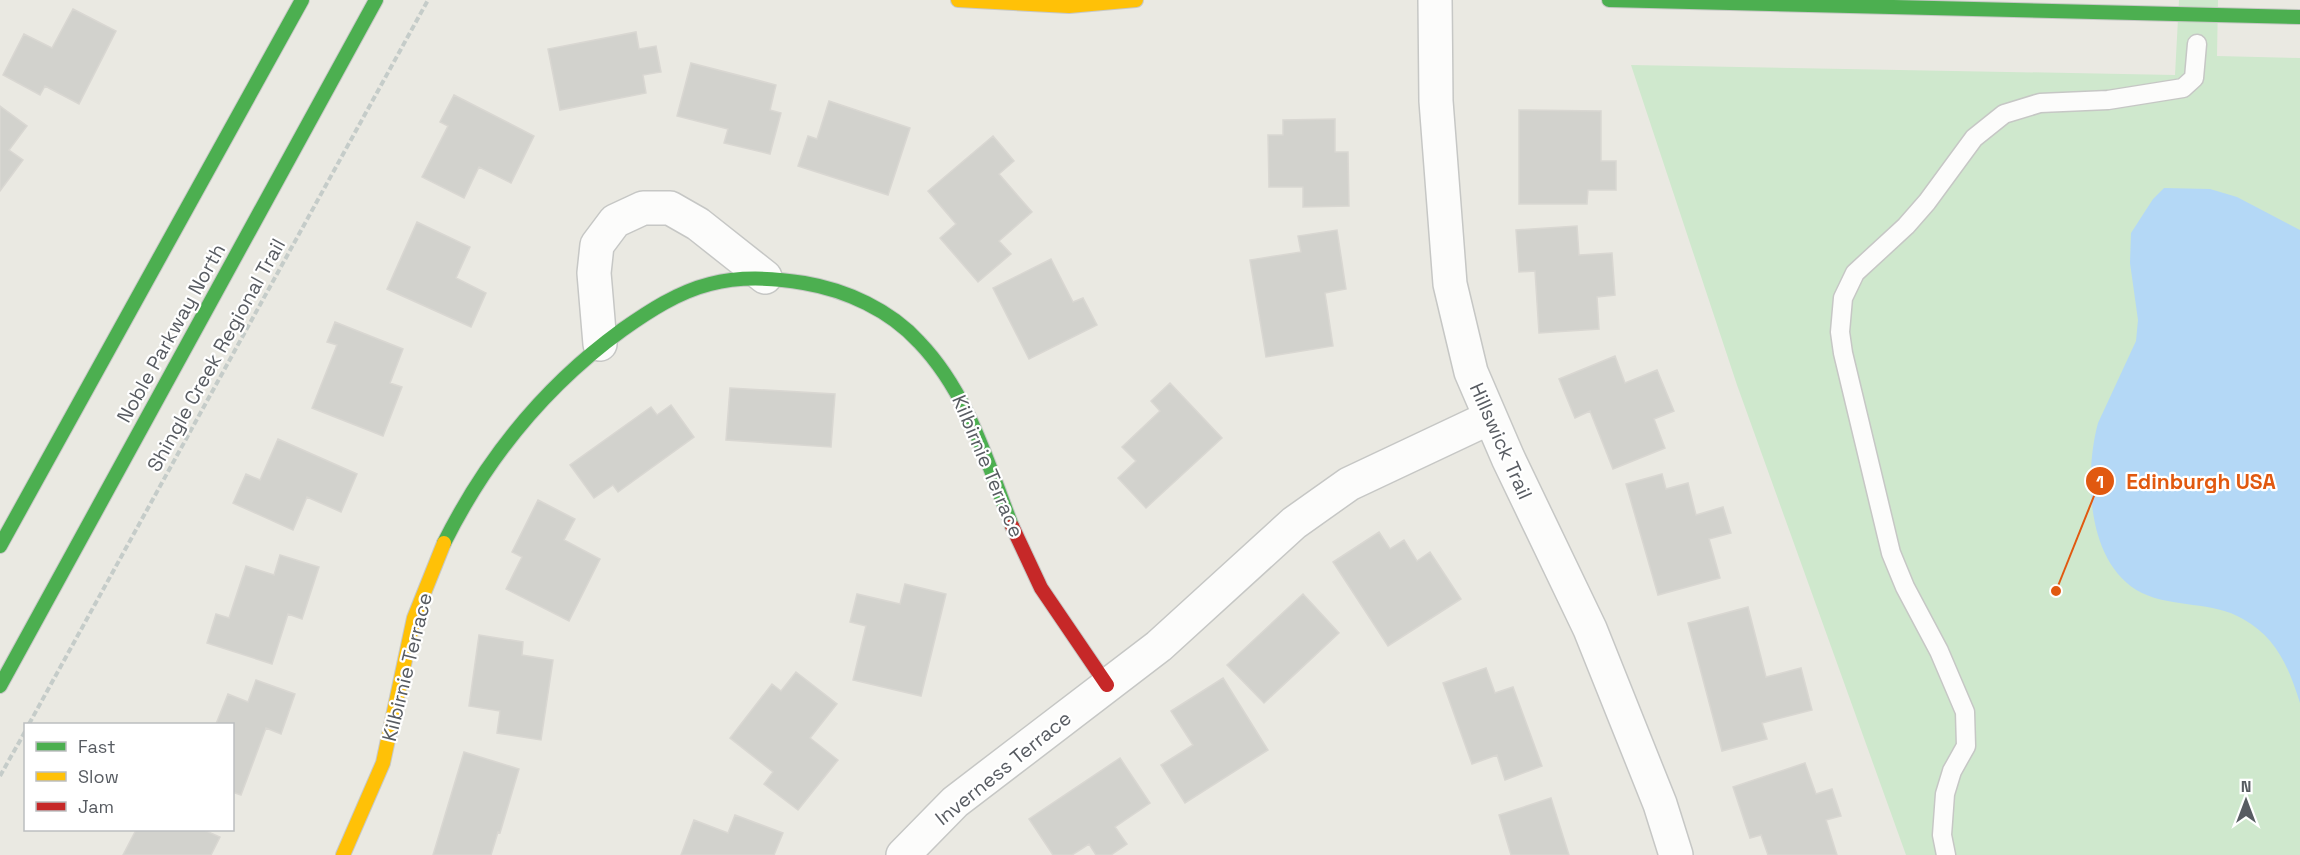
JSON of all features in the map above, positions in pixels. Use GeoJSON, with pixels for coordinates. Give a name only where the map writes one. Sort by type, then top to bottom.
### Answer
{"type":"FeatureCollection","features":[{"type":"Feature","properties":{"kind":"street"},"geometry":{"type":"LineString","coordinates":[[0,546],[302,0]]}},
{"type":"Feature","properties":{"kind":"street","name":"Noble Parkway North"},"geometry":{"type":"LineString","coordinates":[[0,686],[376,0]]}},
{"type":"Feature","properties":{"kind":"street"},"geometry":{"type":"LineString","coordinates":[[958,0],[1006,5],[1103,6],[1136,0]]}},
{"type":"Feature","properties":{"kind":"street","name":"Hillswick Trail"},"geometry":{"type":"LineString","coordinates":[[1435,0],[1436,101],[1450,284],[1471,372],[1489,418],[1590,629],[1660,804],[1676,855]]}},
{"type":"Feature","properties":{"kind":"street"},"geometry":{"type":"LineString","coordinates":[[1609,0],[2300,17]]}},
{"type":"Feature","properties":{"kind":"street"},"geometry":{"type":"LineString","coordinates":[[600,344],[594,273],[597,245],[615,221],[643,208],[670,208],[698,224],[765,277]]}},
{"type":"Feature","properties":{"kind":"street","name":"Kilbirnie Terrace"},"geometry":{"type":"LineString","coordinates":[[343,855],[362,819],[386,752],[420,601],[453,526],[496,454],[548,392],[600,344],[679,293],[728,280],[780,277],[829,288],[878,307],[918,340],[951,379],[979,437],[1000,497],[1034,575],[1107,685]]}},
{"type":"Feature","properties":{"kind":"street"},"geometry":{"type":"LineString","coordinates":[[1107,685],[1202,609],[1294,523],[1349,484],[1489,418]]}},
{"type":"Feature","properties":{"kind":"street","name":"Inverness Terrace"},"geometry":{"type":"LineString","coordinates":[[903,855],[955,802],[1107,685]]}},
{"type":"Feature","properties":{"kind":"lane"},"geometry":{"type":"LineString","coordinates":[[1946,855],[1942,835],[1945,794],[1952,771],[1966,746],[1965,712],[1940,651],[1905,587],[1891,553],[1843,353],[1840,332],[1843,298],[1855,273],[1906,226],[1928,202],[1974,138],[2004,114],[2040,102],[2108,100],[2183,88],[2194,78],[2198,44]]}},
{"type":"Feature","properties":{"kind":"path","name":"Shingle Creek Regional Trail"},"geometry":{"type":"LineString","coordinates":[[30,723],[428,0]]}},
{"type":"Feature","properties":{"kind":"path"},"geometry":{"type":"LineString","coordinates":[[0,776],[24,734]]}},
{"type":"Feature","properties":{"kind":"green space"},"geometry":{"type":"Polygon","coordinates":[[[2179,0],[2218,0],[2217,56],[2300,58],[2300,855],[1906,855],[1737,385],[1631,65],[2175,75],[2179,0]]]}},
{"type":"Feature","properties":{"kind":"water"},"geometry":{"type":"Polygon","coordinates":[[[2164,188],[2210,189],[2237,197],[2300,230],[2300,703],[2286,666],[2265,635],[2231,613],[2167,601],[2142,593],[2123,580],[2110,562],[2100,541],[2094,517],[2091,468],[2098,423],[2136,341],[2138,320],[2130,263],[2131,233],[2153,199],[2164,188]]]}},
{"type":"Feature","properties":{"kind":"building"},"geometry":{"type":"Polygon","coordinates":[[[73,9],[116,31],[79,104],[45,86],[40,95],[3,75],[24,34],[52,48],[73,9]]]}},
{"type":"Feature","properties":{"kind":"building"},"geometry":{"type":"Polygon","coordinates":[[[636,32],[639,49],[656,46],[661,72],[643,75],[646,93],[560,110],[548,49],[636,32]]]}},
{"type":"Feature","properties":{"kind":"building"},"geometry":{"type":"Polygon","coordinates":[[[691,63],[776,85],[770,110],[781,113],[770,154],[724,143],[728,129],[677,116],[691,63]]]}},
{"type":"Feature","properties":{"kind":"building"},"geometry":{"type":"Polygon","coordinates":[[[454,95],[534,136],[511,183],[479,167],[464,198],[422,177],[448,126],[440,122],[454,95]]]}},
{"type":"Feature","properties":{"kind":"building"},"geometry":{"type":"Polygon","coordinates":[[[829,101],[910,128],[888,195],[798,166],[808,136],[817,139],[829,101]]]}},
{"type":"Feature","properties":{"kind":"building"},"geometry":{"type":"Polygon","coordinates":[[[0,106],[27,126],[9,150],[23,160],[0,191],[0,106]]]}},
{"type":"Feature","properties":{"kind":"building"},"geometry":{"type":"Polygon","coordinates":[[[1519,110],[1601,111],[1601,161],[1616,161],[1616,190],[1588,190],[1587,204],[1519,204],[1519,110]]]}},
{"type":"Feature","properties":{"kind":"building"},"geometry":{"type":"Polygon","coordinates":[[[1335,119],[1335,152],[1348,152],[1349,206],[1303,207],[1303,187],[1269,187],[1268,135],[1283,135],[1283,120],[1335,119]]]}},
{"type":"Feature","properties":{"kind":"building"},"geometry":{"type":"Polygon","coordinates":[[[993,136],[1014,161],[999,174],[1032,212],[999,241],[1011,254],[978,282],[940,238],[956,224],[928,191],[993,136]]]}},
{"type":"Feature","properties":{"kind":"building"},"geometry":{"type":"Polygon","coordinates":[[[417,222],[470,247],[456,278],[486,293],[471,327],[387,289],[417,222]]]}},
{"type":"Feature","properties":{"kind":"building"},"geometry":{"type":"Polygon","coordinates":[[[1577,226],[1579,255],[1612,253],[1615,295],[1597,297],[1599,329],[1539,333],[1535,271],[1519,272],[1516,230],[1577,226]]]}},
{"type":"Feature","properties":{"kind":"building"},"geometry":{"type":"Polygon","coordinates":[[[1337,230],[1346,289],[1325,293],[1333,346],[1266,357],[1250,260],[1301,252],[1298,236],[1337,230]]]}},
{"type":"Feature","properties":{"kind":"building"},"geometry":{"type":"Polygon","coordinates":[[[1051,259],[1073,302],[1083,298],[1097,325],[1029,359],[993,288],[1051,259]]]}},
{"type":"Feature","properties":{"kind":"building"},"geometry":{"type":"Polygon","coordinates":[[[335,322],[403,349],[390,383],[402,387],[383,436],[312,408],[337,345],[327,342],[335,322]]]}},
{"type":"Feature","properties":{"kind":"building"},"geometry":{"type":"Polygon","coordinates":[[[1615,356],[1625,383],[1657,370],[1674,411],[1654,419],[1665,448],[1613,469],[1590,411],[1575,418],[1559,379],[1615,356]]]}},
{"type":"Feature","properties":{"kind":"building"},"geometry":{"type":"Polygon","coordinates":[[[1170,383],[1222,438],[1146,508],[1118,478],[1136,461],[1122,447],[1160,411],[1151,401],[1170,383]]]}},
{"type":"Feature","properties":{"kind":"building"},"geometry":{"type":"Polygon","coordinates":[[[730,388],[835,394],[831,447],[726,440],[730,388]]]}},
{"type":"Feature","properties":{"kind":"building"},"geometry":{"type":"Polygon","coordinates":[[[671,405],[694,437],[618,492],[613,485],[594,498],[570,465],[651,407],[657,415],[671,405]]]}},
{"type":"Feature","properties":{"kind":"building"},"geometry":{"type":"Polygon","coordinates":[[[278,439],[357,474],[341,512],[307,497],[293,530],[233,503],[246,474],[260,480],[278,439]]]}},
{"type":"Feature","properties":{"kind":"building"},"geometry":{"type":"Polygon","coordinates":[[[1662,474],[1666,489],[1688,483],[1696,515],[1723,507],[1731,533],[1709,539],[1720,578],[1658,595],[1626,484],[1662,474]]]}},
{"type":"Feature","properties":{"kind":"building"},"geometry":{"type":"Polygon","coordinates":[[[538,500],[575,519],[564,540],[600,559],[569,621],[506,589],[522,557],[512,552],[538,500]]]}},
{"type":"Feature","properties":{"kind":"building"},"geometry":{"type":"Polygon","coordinates":[[[1379,532],[1390,549],[1404,540],[1417,561],[1430,552],[1461,599],[1388,646],[1333,562],[1379,532]]]}},
{"type":"Feature","properties":{"kind":"building"},"geometry":{"type":"Polygon","coordinates":[[[280,555],[319,567],[302,619],[288,614],[272,664],[207,643],[216,614],[229,618],[246,566],[274,575],[280,555]]]}},
{"type":"Feature","properties":{"kind":"building"},"geometry":{"type":"Polygon","coordinates":[[[905,584],[946,594],[921,696],[853,680],[866,626],[850,622],[857,594],[900,604],[905,584]]]}},
{"type":"Feature","properties":{"kind":"building"},"geometry":{"type":"Polygon","coordinates":[[[1303,594],[1339,633],[1264,703],[1227,665],[1303,594]]]}},
{"type":"Feature","properties":{"kind":"building"},"geometry":{"type":"Polygon","coordinates":[[[1748,607],[1766,677],[1801,668],[1812,710],[1762,723],[1767,739],[1722,751],[1688,623],[1748,607]]]}},
{"type":"Feature","properties":{"kind":"building"},"geometry":{"type":"Polygon","coordinates":[[[479,635],[523,642],[522,655],[553,660],[541,740],[497,733],[500,711],[469,706],[479,635]]]}},
{"type":"Feature","properties":{"kind":"building"},"geometry":{"type":"Polygon","coordinates":[[[1486,668],[1495,693],[1513,687],[1542,766],[1505,780],[1497,755],[1472,764],[1443,683],[1486,668]]]}},
{"type":"Feature","properties":{"kind":"building"},"geometry":{"type":"Polygon","coordinates":[[[796,672],[837,704],[810,738],[838,760],[798,810],[764,784],[773,772],[730,738],[772,684],[781,691],[796,672]]]}},
{"type":"Feature","properties":{"kind":"building"},"geometry":{"type":"Polygon","coordinates":[[[1223,678],[1268,750],[1185,803],[1161,765],[1193,745],[1171,711],[1223,678]]]}},
{"type":"Feature","properties":{"kind":"building"},"geometry":{"type":"Polygon","coordinates":[[[256,680],[295,694],[281,734],[266,728],[241,795],[234,793],[234,723],[216,723],[228,694],[248,702],[256,680]]]}},
{"type":"Feature","properties":{"kind":"building"},"geometry":{"type":"Polygon","coordinates":[[[464,752],[519,769],[500,833],[498,832],[491,855],[433,855],[464,752]]]}},
{"type":"Feature","properties":{"kind":"building"},"geometry":{"type":"Polygon","coordinates":[[[1120,758],[1150,803],[1115,827],[1127,844],[1111,855],[1096,855],[1089,844],[1072,855],[1053,855],[1029,819],[1120,758]]]}},
{"type":"Feature","properties":{"kind":"building"},"geometry":{"type":"Polygon","coordinates":[[[1805,763],[1816,794],[1832,789],[1841,816],[1826,820],[1837,855],[1768,855],[1761,835],[1750,838],[1733,787],[1805,763]]]}},
{"type":"Feature","properties":{"kind":"building"},"geometry":{"type":"Polygon","coordinates":[[[1551,798],[1569,855],[1511,855],[1499,815],[1551,798]]]}},
{"type":"Feature","properties":{"kind":"building"},"geometry":{"type":"Polygon","coordinates":[[[735,815],[783,833],[774,855],[681,855],[694,820],[728,833],[735,815]]]}},
{"type":"Feature","properties":{"kind":"building"},"geometry":{"type":"Polygon","coordinates":[[[135,831],[206,831],[220,837],[211,855],[123,855],[135,831]]]}},
{"type":"Feature","properties":{"kind":"traffic: fast"},"geometry":{"type":"LineString","coordinates":[[0,546],[302,0]]}},
{"type":"Feature","properties":{"kind":"traffic: fast"},"geometry":{"type":"LineString","coordinates":[[0,686],[376,0]]}},
{"type":"Feature","properties":{"kind":"traffic: fast"},"geometry":{"type":"LineString","coordinates":[[1609,0],[2300,17]]}},
{"type":"Feature","properties":{"kind":"traffic: fast"},"geometry":{"type":"LineString","coordinates":[[444,543],[498,453],[543,400],[594,352],[632,323],[675,297],[698,287],[721,281],[745,279],[793,281],[820,286],[851,296],[895,320],[919,342],[951,383],[963,406],[985,453],[1012,526]]}},
{"type":"Feature","properties":{"kind":"traffic: slow"},"geometry":{"type":"LineString","coordinates":[[958,0],[1069,6],[1136,0]]}},
{"type":"Feature","properties":{"kind":"traffic: slow"},"geometry":{"type":"LineString","coordinates":[[343,855],[383,763],[414,618],[444,543]]}},
{"type":"Feature","properties":{"kind":"traffic: jam"},"geometry":{"type":"LineString","coordinates":[[1012,526],[1041,588],[1107,685]]}},
{"type":"Feature","properties":{"kind":"place","name":"Edinburgh USA"},"geometry":{"type":"Point","coordinates":[2056,591]}}]}
